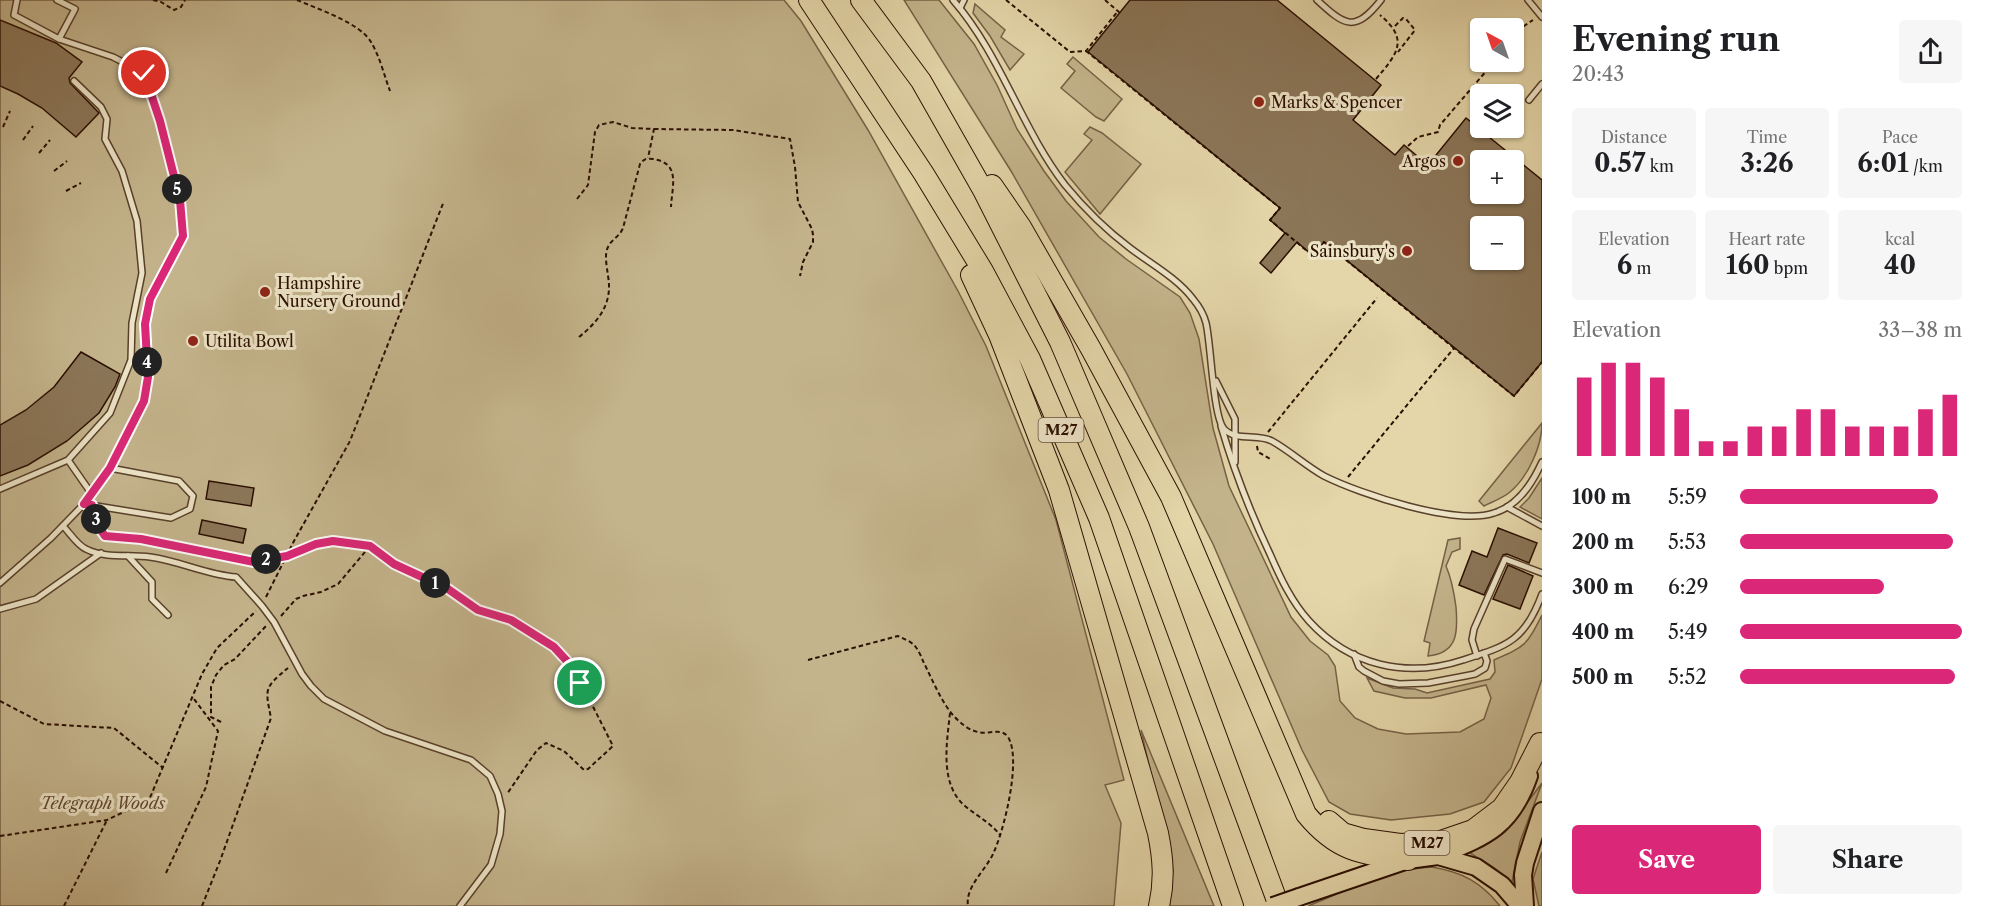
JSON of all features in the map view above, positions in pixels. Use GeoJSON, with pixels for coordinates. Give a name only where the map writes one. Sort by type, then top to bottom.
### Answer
{"type":"FeatureCollection","features":[{"type":"Feature","properties":{"kind":"highway","name":"M27"},"geometry":{"type":"LineString","coordinates":[[809,0],[924,174],[983,271],[1030,359],[1099,518],[1233,906]]}},
{"type":"Feature","properties":{"kind":"highway","name":"M27"},"geometry":{"type":"LineString","coordinates":[[861,0],[921,81],[1021,226],[1091,349],[1165,487],[1306,814],[1319,830],[1347,849],[1408,860]]}},
{"type":"Feature","properties":{"kind":"highway","name":"M27"},"geometry":{"type":"LineString","coordinates":[[921,81],[983,190],[1060,342],[1139,527],[1279,906]]}},
{"type":"Feature","properties":{"kind":"highway","name":"M27"},"geometry":{"type":"LineString","coordinates":[[924,174],[999,335],[1059,490],[1158,833],[1163,863],[1159,906]]}},
{"type":"Feature","properties":{"kind":"highway","name":"M27"},"geometry":{"type":"LineString","coordinates":[[1291,779],[1309,802],[1343,832],[1364,839],[1401,844],[1438,842],[1473,830],[1502,808],[1520,782],[1541,740]]}},
{"type":"Feature","properties":{"kind":"main road"},"geometry":{"type":"LineString","coordinates":[[1273,906],[1408,860],[1437,856],[1492,831],[1508,818],[1522,797],[1541,740]]}},
{"type":"Feature","properties":{"kind":"main road"},"geometry":{"type":"LineString","coordinates":[[1526,906],[1523,876],[1525,863],[1542,811]]}},
{"type":"Feature","properties":{"kind":"main road"},"geometry":{"type":"LineString","coordinates":[[1437,856],[1476,867],[1502,885],[1520,906]]}},
{"type":"Feature","properties":{"kind":"lane"},"geometry":{"type":"LineString","coordinates":[[0,583],[63,526],[84,504],[110,468],[144,401],[148,377],[145,324],[150,299],[183,236],[180,200],[160,121],[144,73],[113,57],[59,39],[14,15],[17,0]]}},
{"type":"Feature","properties":{"kind":"lane"},"geometry":{"type":"LineString","coordinates":[[57,0],[75,9],[59,39]]}},
{"type":"Feature","properties":{"kind":"lane"},"geometry":{"type":"LineString","coordinates":[[953,0],[991,53],[1036,140],[1065,185],[1108,231],[1176,282],[1193,299],[1206,320],[1216,402],[1238,480],[1277,571],[1298,607],[1321,632],[1332,642],[1354,654],[1385,666],[1415,669],[1443,666],[1477,656],[1509,642],[1522,633],[1542,594]]}},
{"type":"Feature","properties":{"kind":"lane"},"geometry":{"type":"LineString","coordinates":[[960,8],[964,0]]}},
{"type":"Feature","properties":{"kind":"lane"},"geometry":{"type":"LineString","coordinates":[[1317,0],[1339,19],[1349,22],[1358,21],[1374,9],[1381,0]]}},
{"type":"Feature","properties":{"kind":"lane"},"geometry":{"type":"LineString","coordinates":[[1528,0],[1541,16]]}},
{"type":"Feature","properties":{"kind":"lane"},"geometry":{"type":"LineString","coordinates":[[0,489],[68,460],[110,413],[131,360],[132,323],[142,273],[137,221],[122,171],[105,139],[107,119],[100,106],[74,81]]}},
{"type":"Feature","properties":{"kind":"lane"},"geometry":{"type":"LineString","coordinates":[[1529,100],[1542,84]]}},
{"type":"Feature","properties":{"kind":"lane"},"geometry":{"type":"LineString","coordinates":[[1214,373],[1222,395],[1235,419],[1234,457],[1238,480]]}},
{"type":"Feature","properties":{"kind":"lane"},"geometry":{"type":"LineString","coordinates":[[1221,424],[1236,435],[1264,438],[1274,442],[1314,470],[1344,485],[1385,500],[1451,514],[1482,516],[1508,507],[1527,489],[1542,462]]}},
{"type":"Feature","properties":{"kind":"lane"},"geometry":{"type":"LineString","coordinates":[[68,460],[91,493]]}},
{"type":"Feature","properties":{"kind":"lane"},"geometry":{"type":"LineString","coordinates":[[84,504],[171,518],[190,509],[193,496],[179,481],[110,468]]}},
{"type":"Feature","properties":{"kind":"lane"},"geometry":{"type":"LineString","coordinates":[[1508,507],[1542,526]]}},
{"type":"Feature","properties":{"kind":"lane"},"geometry":{"type":"LineString","coordinates":[[63,526],[86,549],[100,553],[150,557],[192,566],[218,576],[236,577],[274,621],[295,662],[311,686],[324,699],[364,722],[405,739],[471,760],[490,776],[502,811],[501,834],[491,865],[460,906]]}},
{"type":"Feature","properties":{"kind":"lane"},"geometry":{"type":"LineString","coordinates":[[0,609],[36,599],[100,553]]}},
{"type":"Feature","properties":{"kind":"lane"},"geometry":{"type":"LineString","coordinates":[[128,556],[152,582],[152,599],[168,615]]}},
{"type":"Feature","properties":{"kind":"lane"},"geometry":{"type":"LineString","coordinates":[[1477,656],[1472,640],[1474,629],[1505,559],[1542,573]]}},
{"type":"Feature","properties":{"kind":"lane"},"geometry":{"type":"LineString","coordinates":[[1354,654],[1359,667],[1371,676],[1390,683],[1411,685],[1475,674],[1485,668],[1487,662],[1484,653]]}},
{"type":"Feature","properties":{"kind":"path"},"geometry":{"type":"LineString","coordinates":[[153,0],[174,10],[181,7],[184,0]]}},
{"type":"Feature","properties":{"kind":"path"},"geometry":{"type":"LineString","coordinates":[[297,0],[354,26],[364,33],[371,42],[390,91]]}},
{"type":"Feature","properties":{"kind":"path"},"geometry":{"type":"LineString","coordinates":[[1006,0],[1070,52],[1086,51],[1280,208],[1270,220],[1313,256],[1324,243],[1514,396],[1542,362]]}},
{"type":"Feature","properties":{"kind":"path"},"geometry":{"type":"LineString","coordinates":[[1086,51],[1119,12],[1105,0]]}},
{"type":"Feature","properties":{"kind":"path"},"geometry":{"type":"LineString","coordinates":[[1374,9],[1394,27],[1397,37],[1396,54]]}},
{"type":"Feature","properties":{"kind":"path"},"geometry":{"type":"LineString","coordinates":[[1524,26],[1541,16]]}},
{"type":"Feature","properties":{"kind":"path"},"geometry":{"type":"LineString","coordinates":[[1376,79],[1415,30],[1403,18],[1394,27]]}},
{"type":"Feature","properties":{"kind":"path"},"geometry":{"type":"LineString","coordinates":[[1408,146],[1418,137],[1438,132],[1440,125],[1485,72]]}},
{"type":"Feature","properties":{"kind":"path"},"geometry":{"type":"LineString","coordinates":[[3,127],[10,111]]}},
{"type":"Feature","properties":{"kind":"path"},"geometry":{"type":"LineString","coordinates":[[577,199],[588,185],[595,132],[599,125],[614,122],[632,128],[733,130],[790,139],[798,202],[813,235],[813,242],[803,262],[800,276]]}},
{"type":"Feature","properties":{"kind":"path"},"geometry":{"type":"LineString","coordinates":[[24,140],[33,126]]}},
{"type":"Feature","properties":{"kind":"path"},"geometry":{"type":"LineString","coordinates":[[579,338],[598,320],[605,307],[609,293],[606,265],[608,247],[621,234],[640,164],[648,158],[654,129]]}},
{"type":"Feature","properties":{"kind":"path"},"geometry":{"type":"LineString","coordinates":[[39,153],[50,141]]}},
{"type":"Feature","properties":{"kind":"path"},"geometry":{"type":"LineString","coordinates":[[648,158],[662,160],[671,168],[673,174],[671,207]]}},
{"type":"Feature","properties":{"kind":"path"},"geometry":{"type":"LineString","coordinates":[[54,171],[67,161]]}},
{"type":"Feature","properties":{"kind":"path"},"geometry":{"type":"LineString","coordinates":[[66,191],[81,183]]}},
{"type":"Feature","properties":{"kind":"path"},"geometry":{"type":"LineString","coordinates":[[0,836],[107,820],[149,800],[202,674],[217,648],[262,606],[350,441],[444,201]]}},
{"type":"Feature","properties":{"kind":"path"},"geometry":{"type":"LineString","coordinates":[[1272,460],[1258,452],[1256,447],[1377,298]]}},
{"type":"Feature","properties":{"kind":"path"},"geometry":{"type":"LineString","coordinates":[[1344,485],[1454,348]]}},
{"type":"Feature","properties":{"kind":"path"},"geometry":{"type":"LineString","coordinates":[[92,505],[98,526],[105,536],[141,539],[254,562],[287,556],[316,544],[333,541],[370,546],[394,564],[448,589],[478,610],[511,620],[554,647],[578,673],[580,683],[614,746],[584,770],[564,751],[546,743],[542,745],[500,804]]}},
{"type":"Feature","properties":{"kind":"path"},"geometry":{"type":"LineString","coordinates":[[221,722],[211,717],[211,687],[224,664],[235,659],[261,629],[274,621],[296,599],[338,584],[370,546]]}},
{"type":"Feature","properties":{"kind":"path"},"geometry":{"type":"LineString","coordinates":[[808,660],[898,636],[915,646],[950,711],[972,730],[981,734],[1002,732],[1007,735],[1013,770],[1000,835],[992,857],[968,892],[968,906]]}},
{"type":"Feature","properties":{"kind":"path"},"geometry":{"type":"LineString","coordinates":[[202,906],[271,718],[266,701],[268,689],[271,683],[295,662]]}},
{"type":"Feature","properties":{"kind":"path"},"geometry":{"type":"LineString","coordinates":[[166,873],[206,788],[218,731],[193,698]]}},
{"type":"Feature","properties":{"kind":"path"},"geometry":{"type":"LineString","coordinates":[[0,701],[44,724],[114,728],[163,768]]}},
{"type":"Feature","properties":{"kind":"path"},"geometry":{"type":"LineString","coordinates":[[950,711],[947,759],[955,792],[964,804],[995,828],[1000,835]]}},
{"type":"Feature","properties":{"kind":"path"},"geometry":{"type":"LineString","coordinates":[[64,906],[107,820]]}},
{"type":"Feature","properties":{"kind":"green space","name":"Telegraph Woods"},"geometry":{"type":"Polygon","coordinates":[[[0,0],[784,0],[801,21],[868,130],[958,291],[986,346],[1056,520],[1124,780],[1105,785],[1121,823],[1114,906],[0,906],[0,0]]]}},
{"type":"Feature","properties":{"kind":"green space"},"geometry":{"type":"Polygon","coordinates":[[[904,0],[939,0],[974,44],[997,85],[1017,129],[1066,201],[1099,237],[1180,297],[1190,313],[1199,339],[1213,428],[1229,486],[1291,617],[1310,641],[1328,655],[1335,666],[1340,701],[1355,718],[1378,729],[1406,734],[1460,732],[1484,719],[1491,698],[1486,685],[1431,698],[1405,698],[1374,691],[1367,678],[1393,688],[1415,689],[1427,693],[1490,679],[1495,672],[1494,660],[1524,644],[1542,615],[1542,679],[1511,768],[1484,802],[1450,814],[1391,820],[1350,814],[1329,802],[1302,750],[1213,544],[1127,374],[1011,171],[904,0]]]}},
{"type":"Feature","properties":{"kind":"green space"},"geometry":{"type":"Polygon","coordinates":[[[975,4],[1005,30],[1001,37],[1024,54],[1010,70],[973,13],[975,4]]]}},
{"type":"Feature","properties":{"kind":"green space"},"geometry":{"type":"Polygon","coordinates":[[[1073,57],[1122,99],[1104,121],[1061,88],[1075,71],[1067,64],[1073,57]]]}},
{"type":"Feature","properties":{"kind":"green space"},"geometry":{"type":"Polygon","coordinates":[[[1090,127],[1102,133],[1141,164],[1100,214],[1065,172],[1092,140],[1084,134],[1090,127]]]}},
{"type":"Feature","properties":{"kind":"green space"},"geometry":{"type":"Polygon","coordinates":[[[1542,423],[1537,451],[1523,478],[1507,494],[1484,506],[1479,501],[1542,423]]]}},
{"type":"Feature","properties":{"kind":"green space"},"geometry":{"type":"Polygon","coordinates":[[[1542,478],[1542,519],[1520,507],[1542,478]]]}},
{"type":"Feature","properties":{"kind":"green space"},"geometry":{"type":"Polygon","coordinates":[[[1460,538],[1460,549],[1452,552],[1446,566],[1455,602],[1456,633],[1451,646],[1445,651],[1428,656],[1430,643],[1424,641],[1448,540],[1460,538]]]}},
{"type":"Feature","properties":{"kind":"green space"},"geometry":{"type":"Polygon","coordinates":[[[1141,730],[1214,906],[1166,906],[1173,870],[1141,730]]]}},
{"type":"Feature","properties":{"kind":"green space"},"geometry":{"type":"Polygon","coordinates":[[[1542,783],[1520,842],[1512,882],[1470,853],[1505,832],[1542,783]]]}},
{"type":"Feature","properties":{"kind":"green space"},"geometry":{"type":"Polygon","coordinates":[[[1542,852],[1542,906],[1539,906],[1533,879],[1542,852]]]}},
{"type":"Feature","properties":{"kind":"green space"},"geometry":{"type":"Polygon","coordinates":[[[1432,867],[1470,879],[1486,890],[1500,906],[1308,906],[1384,876],[1432,867]]]}},
{"type":"Feature","properties":{"kind":"building"},"geometry":{"type":"Polygon","coordinates":[[[1130,0],[1277,0],[1381,85],[1353,120],[1395,155],[1404,145],[1428,165],[1466,118],[1470,121],[1470,138],[1490,138],[1505,150],[1470,150],[1470,204],[1524,204],[1524,165],[1542,180],[1542,362],[1514,396],[1324,242],[1313,256],[1297,242],[1271,273],[1260,263],[1285,233],[1270,220],[1280,208],[1088,52],[1130,0]]]}},
{"type":"Feature","properties":{"kind":"building"},"geometry":{"type":"Polygon","coordinates":[[[0,20],[56,43],[82,62],[69,78],[70,83],[99,113],[76,137],[42,108],[0,86],[0,20]]]}},
{"type":"Feature","properties":{"kind":"building"},"geometry":{"type":"Polygon","coordinates":[[[81,352],[120,374],[99,413],[67,441],[28,465],[0,476],[0,425],[26,410],[54,387],[81,352]]]}},
{"type":"Feature","properties":{"kind":"building"},"geometry":{"type":"Polygon","coordinates":[[[209,481],[254,488],[251,506],[206,499],[209,481]]]}},
{"type":"Feature","properties":{"kind":"building"},"geometry":{"type":"Polygon","coordinates":[[[202,520],[246,529],[243,543],[199,534],[202,520]]]}},
{"type":"Feature","properties":{"kind":"building"},"geometry":{"type":"Polygon","coordinates":[[[1498,528],[1537,543],[1529,563],[1507,554],[1503,555],[1484,595],[1459,585],[1472,551],[1487,557],[1498,528]]]}},
{"type":"Feature","properties":{"kind":"building"},"geometry":{"type":"Polygon","coordinates":[[[1508,565],[1533,576],[1520,609],[1493,599],[1508,565]]]}},
{"type":"Feature","properties":{"kind":"place","name":"Marks & Spencer"},"geometry":{"type":"Point","coordinates":[1259,102]}},
{"type":"Feature","properties":{"kind":"place","name":"Argos"},"geometry":{"type":"Point","coordinates":[1458,161]}},
{"type":"Feature","properties":{"kind":"place","name":"Sainsbury's"},"geometry":{"type":"Point","coordinates":[1407,251]}},
{"type":"Feature","properties":{"kind":"place","name":"Hampshire Nursery Ground"},"geometry":{"type":"Point","coordinates":[265,292]}},
{"type":"Feature","properties":{"kind":"place","name":"Utilita Bowl"},"geometry":{"type":"Point","coordinates":[193,341]}},
{"type":"Feature","properties":{"kind":"route"},"geometry":{"type":"LineString","coordinates":[[144,73],[160,121],[180,200],[183,236],[150,299],[145,324],[148,377],[144,401],[110,468],[84,504],[92,505],[98,526],[105,536],[141,539],[254,562],[287,556],[316,544],[333,541],[370,546],[394,564],[448,589],[478,610],[511,620],[554,647],[578,673],[580,683]]}}]}
